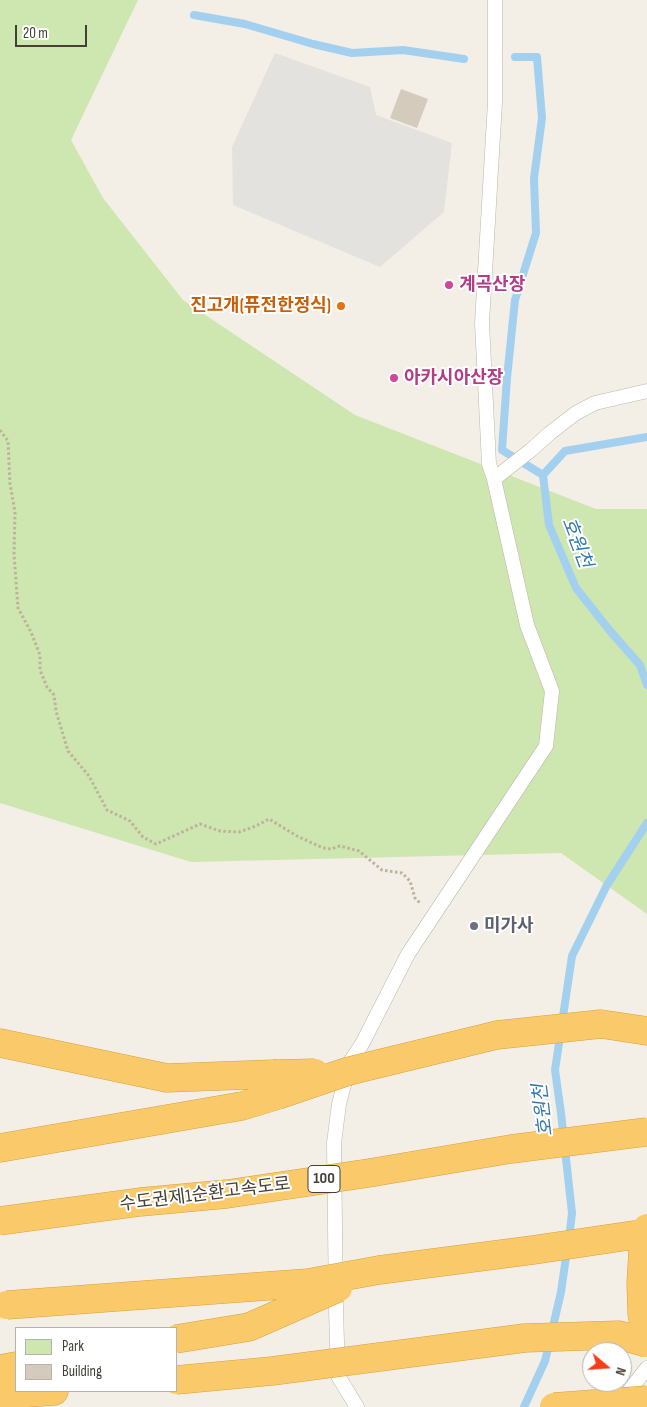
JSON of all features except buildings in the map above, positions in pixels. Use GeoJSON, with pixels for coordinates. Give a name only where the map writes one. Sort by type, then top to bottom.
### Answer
{"type":"FeatureCollection","features":[{"type":"Feature","properties":{"kind":"highway"},"geometry":{"type":"LineString","coordinates":[[0,1042],[167,1078],[276,1085],[349,1071],[497,1035],[601,1024],[647,1031]]}},
{"type":"Feature","properties":{"kind":"highway"},"geometry":{"type":"LineString","coordinates":[[0,1148],[242,1106],[276,1085]]}},
{"type":"Feature","properties":{"kind":"highway","name":"수도권제1순환고속도로"},"geometry":{"type":"LineString","coordinates":[[0,1221],[140,1202],[227,1194],[511,1149],[647,1132]]}},
{"type":"Feature","properties":{"kind":"highway"},"geometry":{"type":"LineString","coordinates":[[178,1380],[272,1371],[526,1338],[618,1335],[647,1342],[642,1314],[641,1284],[642,1259],[647,1228]]}},
{"type":"Feature","properties":{"kind":"highway"},"geometry":{"type":"LineString","coordinates":[[4,1305],[308,1283],[379,1270],[647,1233]]}},
{"type":"Feature","properties":{"kind":"highway"},"geometry":{"type":"LineString","coordinates":[[178,1340],[249,1327],[379,1270]]}},
{"type":"Feature","properties":{"kind":"highway"},"geometry":{"type":"LineString","coordinates":[[0,1369],[15,1366]]}},
{"type":"Feature","properties":{"kind":"highway"},"geometry":{"type":"LineString","coordinates":[[0,1396],[43,1392]]}},
{"type":"Feature","properties":{"kind":"highway"},"geometry":{"type":"LineString","coordinates":[[554,1407],[647,1400]]}},
{"type":"Feature","properties":{"kind":"lane"},"geometry":{"type":"LineString","coordinates":[[357,1407],[338,1376],[334,1143],[339,1104],[350,1062],[362,1044],[408,954],[546,746],[552,691],[527,624],[489,464],[482,323],[496,102],[495,0]]}},
{"type":"Feature","properties":{"kind":"lane"},"geometry":{"type":"LineString","coordinates":[[494,479],[576,413],[595,403],[647,390]]}},
{"type":"Feature","properties":{"kind":"lane"},"geometry":{"type":"LineString","coordinates":[[617,1407],[647,1368]]}},
{"type":"Feature","properties":{"kind":"path"},"geometry":{"type":"LineString","coordinates":[[0,430],[8,441],[10,484],[15,512],[14,554],[18,608],[31,632],[40,655],[40,670],[47,687],[54,695],[56,711],[68,751],[89,776],[107,810],[130,821],[143,837],[156,844],[200,824],[220,831],[239,832],[269,819],[297,836],[323,848],[331,849],[340,846],[359,851],[382,870],[402,873],[410,881],[415,898],[433,917]]}},
{"type":"Feature","properties":{"kind":"green space"},"geometry":{"type":"Polygon","coordinates":[[[0,0],[138,0],[71,140],[103,198],[183,300],[355,415],[596,509],[647,509],[647,914],[561,853],[191,862],[0,803],[0,0]]]}},
{"type":"Feature","properties":{"kind":"shaded area"},"geometry":{"type":"Polygon","coordinates":[[[275,53],[370,87],[376,115],[452,143],[444,212],[380,267],[233,205],[232,147],[275,53]]]}},
{"type":"Feature","properties":{"kind":"waterway"},"geometry":{"type":"LineString","coordinates":[[194,15],[245,24],[313,44],[352,53],[403,50],[464,59]]}},
{"type":"Feature","properties":{"kind":"waterway"},"geometry":{"type":"LineString","coordinates":[[515,57],[537,57],[542,118],[534,178],[536,233],[515,300],[502,450],[543,475]]}},
{"type":"Feature","properties":{"kind":"waterway","name":"호원천"},"geometry":{"type":"LineString","coordinates":[[647,437],[565,451],[543,475],[549,525],[576,588],[640,665],[647,685]]}},
{"type":"Feature","properties":{"kind":"waterway","name":"호원천"},"geometry":{"type":"LineString","coordinates":[[569,1239],[572,1213],[555,1070],[572,956],[607,885],[647,823]]}},
{"type":"Feature","properties":{"kind":"waterway","name":"호원천"},"geometry":{"type":"LineString","coordinates":[[524,1407],[545,1361],[561,1292],[567,1250]]}},
{"type":"Feature","properties":{"kind":"place","name":"계곡산장"},"geometry":{"type":"Point","coordinates":[449,285]}},
{"type":"Feature","properties":{"kind":"place","name":"진고개(퓨전한정식)"},"geometry":{"type":"Point","coordinates":[341,306]}},
{"type":"Feature","properties":{"kind":"place","name":"아카시아산장"},"geometry":{"type":"Point","coordinates":[394,378]}},
{"type":"Feature","properties":{"kind":"place","name":"미가사"},"geometry":{"type":"Point","coordinates":[474,926]}}]}
